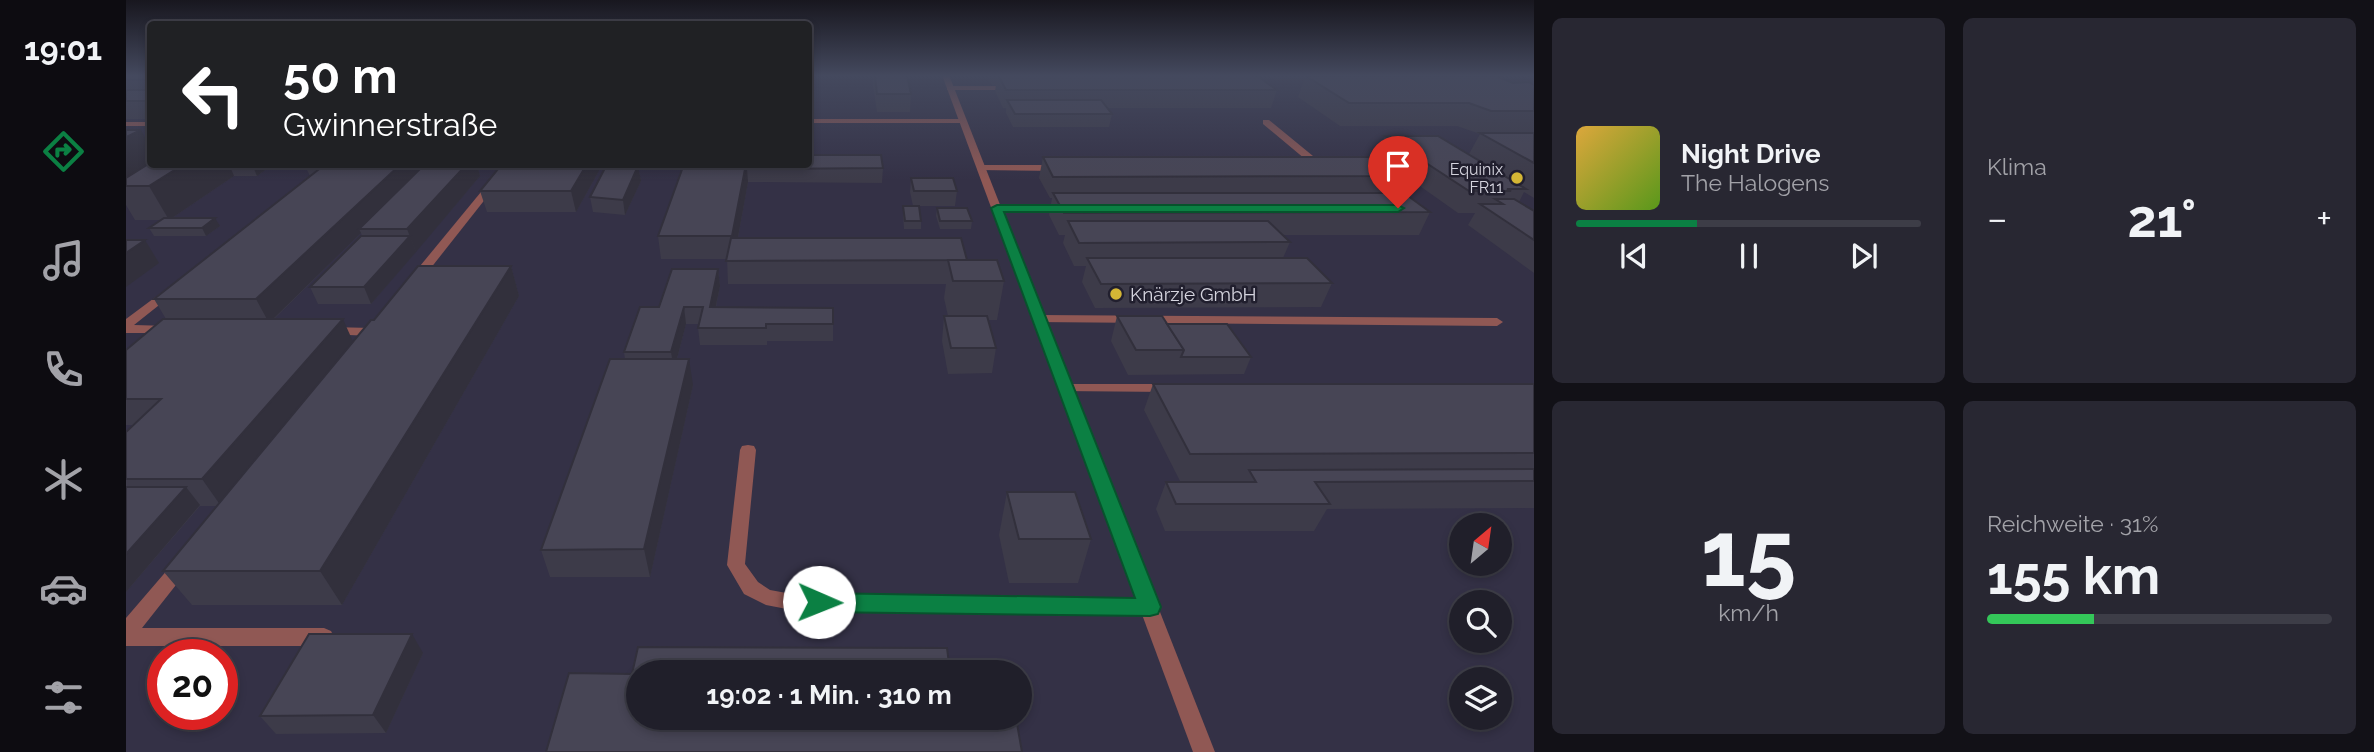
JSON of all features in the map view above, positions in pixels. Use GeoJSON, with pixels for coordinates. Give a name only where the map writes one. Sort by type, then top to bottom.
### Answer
{"type":"FeatureCollection","features":[{"type":"Feature","properties":{"kind":"street"},"geometry":{"type":"LineString","coordinates":[[959,110],[1204,752]]}},
{"type":"Feature","properties":{"kind":"street"},"geometry":{"type":"LineString","coordinates":[[812,121],[963,121]]}},
{"type":"Feature","properties":{"kind":"street"},"geometry":{"type":"LineString","coordinates":[[1266,121],[1310,158],[1307,167],[1294,167]]}},
{"type":"Feature","properties":{"kind":"street"},"geometry":{"type":"LineString","coordinates":[[126,124],[147,124]]}},
{"type":"Feature","properties":{"kind":"street"},"geometry":{"type":"LineString","coordinates":[[407,290],[506,168]]}},
{"type":"Feature","properties":{"kind":"street"},"geometry":{"type":"LineString","coordinates":[[981,169],[1065,168]]}},
{"type":"Feature","properties":{"kind":"street"},"geometry":{"type":"LineString","coordinates":[[997,208],[1081,209]]}},
{"type":"Feature","properties":{"kind":"street"},"geometry":{"type":"LineString","coordinates":[[126,327],[178,284]]}},
{"type":"Feature","properties":{"kind":"street"},"geometry":{"type":"LineString","coordinates":[[1038,319],[1497,322]]}},
{"type":"Feature","properties":{"kind":"street"},"geometry":{"type":"LineString","coordinates":[[318,331],[377,326],[357,351]]}},
{"type":"Feature","properties":{"kind":"street"},"geometry":{"type":"LineString","coordinates":[[126,327],[181,330]]}},
{"type":"Feature","properties":{"kind":"street"},"geometry":{"type":"LineString","coordinates":[[1065,388],[1188,388]]}},
{"type":"Feature","properties":{"kind":"street"},"geometry":{"type":"LineString","coordinates":[[748,450],[736,565],[751,588],[766,597],[792,602],[1150,607]]}},
{"type":"Feature","properties":{"kind":"street"},"geometry":{"type":"LineString","coordinates":[[126,635],[195,549]]}},
{"type":"Feature","properties":{"kind":"street"},"geometry":{"type":"LineString","coordinates":[[126,635],[338,637]]}},
{"type":"Feature","properties":{"kind":"shaded area"},"geometry":{"type":"Polygon","coordinates":[[[126,110],[147,110],[147,168],[812,168],[812,110],[1534,110],[1534,752],[126,752],[126,110]]]}},
{"type":"Feature","properties":{"kind":"building"},"geometry":{"type":"Polygon","coordinates":[[[1013,110],[1109,110],[1112,114],[1015,114],[1013,110]]]}},
{"type":"Feature","properties":{"kind":"building"},"geometry":{"type":"Polygon","coordinates":[[[1489,110],[1534,110],[1534,111],[1489,110]]]}},
{"type":"Feature","properties":{"kind":"building"},"geometry":{"type":"Polygon","coordinates":[[[126,130],[141,130],[126,137],[126,130]]]}},
{"type":"Feature","properties":{"kind":"building"},"geometry":{"type":"Polygon","coordinates":[[[1480,133],[1534,133],[1534,163],[1480,133]]]}},
{"type":"Feature","properties":{"kind":"building"},"geometry":{"type":"Polygon","coordinates":[[[1385,136],[1438,136],[1526,189],[1469,191],[1385,136]]]}},
{"type":"Feature","properties":{"kind":"building"},"geometry":{"type":"Polygon","coordinates":[[[812,155],[881,155],[883,168],[747,169],[812,168],[812,155]]]}},
{"type":"Feature","properties":{"kind":"building"},"geometry":{"type":"Polygon","coordinates":[[[1043,157],[1370,157],[1397,176],[1053,177],[1043,157]]]}},
{"type":"Feature","properties":{"kind":"building"},"geometry":{"type":"Polygon","coordinates":[[[147,165],[147,168],[178,168],[149,186],[126,186],[126,178],[147,165]]]}},
{"type":"Feature","properties":{"kind":"building"},"geometry":{"type":"Polygon","coordinates":[[[320,168],[397,168],[256,299],[154,299],[320,168]]]}},
{"type":"Feature","properties":{"kind":"building"},"geometry":{"type":"Polygon","coordinates":[[[421,168],[463,168],[407,229],[359,229],[421,168]]]}},
{"type":"Feature","properties":{"kind":"building"},"geometry":{"type":"Polygon","coordinates":[[[499,168],[585,168],[571,191],[480,191],[499,168]]]}},
{"type":"Feature","properties":{"kind":"building"},"geometry":{"type":"Polygon","coordinates":[[[605,168],[637,168],[623,200],[590,197],[605,168]]]}},
{"type":"Feature","properties":{"kind":"building"},"geometry":{"type":"Polygon","coordinates":[[[683,168],[745,168],[732,236],[658,236],[683,168]]]}},
{"type":"Feature","properties":{"kind":"building"},"geometry":{"type":"Polygon","coordinates":[[[911,178],[953,178],[957,191],[914,191],[911,178]]]}},
{"type":"Feature","properties":{"kind":"building"},"geometry":{"type":"Polygon","coordinates":[[[1053,193],[1404,193],[1430,212],[1064,213],[1053,193]]]}},
{"type":"Feature","properties":{"kind":"building"},"geometry":{"type":"Polygon","coordinates":[[[1495,199],[1514,199],[1534,211],[1534,240],[1480,204],[1503,204],[1495,199]]]}},
{"type":"Feature","properties":{"kind":"building"},"geometry":{"type":"Polygon","coordinates":[[[903,206],[919,206],[921,221],[905,221],[903,206]]]}},
{"type":"Feature","properties":{"kind":"building"},"geometry":{"type":"Polygon","coordinates":[[[937,208],[967,208],[972,221],[940,221],[937,208]]]}},
{"type":"Feature","properties":{"kind":"building"},"geometry":{"type":"Polygon","coordinates":[[[164,218],[215,218],[202,228],[149,228],[164,218]]]}},
{"type":"Feature","properties":{"kind":"building"},"geometry":{"type":"Polygon","coordinates":[[[1068,221],[1268,221],[1290,242],[1079,243],[1068,221]]]}},
{"type":"Feature","properties":{"kind":"building"},"geometry":{"type":"Polygon","coordinates":[[[361,236],[410,236],[364,287],[310,287],[361,236]]]}},
{"type":"Feature","properties":{"kind":"building"},"geometry":{"type":"Polygon","coordinates":[[[731,238],[961,238],[967,260],[726,261],[731,238]]]}},
{"type":"Feature","properties":{"kind":"building"},"geometry":{"type":"Polygon","coordinates":[[[126,240],[145,240],[126,253],[126,240]]]}},
{"type":"Feature","properties":{"kind":"building"},"geometry":{"type":"Polygon","coordinates":[[[1087,258],[1307,258],[1332,283],[1101,284],[1087,258]]]}},
{"type":"Feature","properties":{"kind":"building"},"geometry":{"type":"Polygon","coordinates":[[[948,260],[997,260],[1004,281],[953,281],[948,260]]]}},
{"type":"Feature","properties":{"kind":"building"},"geometry":{"type":"Polygon","coordinates":[[[418,266],[511,266],[320,571],[163,571],[371,320],[374,320],[418,266]]]}},
{"type":"Feature","properties":{"kind":"building"},"geometry":{"type":"Polygon","coordinates":[[[672,269],[718,269],[710,307],[833,308],[833,324],[698,328],[703,307],[684,307],[671,352],[624,352],[640,307],[659,307],[672,269]]]}},
{"type":"Feature","properties":{"kind":"building"},"geometry":{"type":"Polygon","coordinates":[[[944,316],[987,316],[996,348],[951,348],[944,316]]]}},
{"type":"Feature","properties":{"kind":"building"},"geometry":{"type":"Polygon","coordinates":[[[1117,316],[1162,316],[1184,350],[1136,350],[1117,316]]]}},
{"type":"Feature","properties":{"kind":"building"},"geometry":{"type":"Polygon","coordinates":[[[163,319],[343,319],[202,479],[126,479],[126,432],[161,399],[126,399],[126,350],[163,319]]]}},
{"type":"Feature","properties":{"kind":"building"},"geometry":{"type":"Polygon","coordinates":[[[1167,324],[1227,324],[1251,357],[1181,357],[1184,350],[1167,324]]]}},
{"type":"Feature","properties":{"kind":"building"},"geometry":{"type":"Polygon","coordinates":[[[610,359],[689,359],[644,549],[541,550],[610,359]]]}},
{"type":"Feature","properties":{"kind":"building"},"geometry":{"type":"Polygon","coordinates":[[[1153,384],[1534,384],[1534,453],[1190,454],[1153,384]]]}},
{"type":"Feature","properties":{"kind":"building"},"geometry":{"type":"Polygon","coordinates":[[[1534,469],[1534,481],[1315,482],[1330,504],[1176,504],[1166,482],[1256,482],[1249,470],[1534,469]]]}},
{"type":"Feature","properties":{"kind":"building"},"geometry":{"type":"Polygon","coordinates":[[[126,487],[186,487],[126,554],[126,487]]]}},
{"type":"Feature","properties":{"kind":"building"},"geometry":{"type":"Polygon","coordinates":[[[1007,492],[1075,492],[1091,539],[1019,539],[1007,492]]]}},
{"type":"Feature","properties":{"kind":"building"},"geometry":{"type":"Polygon","coordinates":[[[309,634],[412,634],[373,715],[260,716],[309,634]]]}},
{"type":"Feature","properties":{"kind":"building"},"geometry":{"type":"Polygon","coordinates":[[[638,647],[947,648],[948,660],[635,660],[638,647]]]}},
{"type":"Feature","properties":{"kind":"building"},"geometry":{"type":"Polygon","coordinates":[[[569,673],[626,674],[626,730],[1018,730],[1022,752],[546,752],[569,673]]]}},
{"type":"Feature","properties":{"kind":"place","name":"Equinix FR11"},"geometry":{"type":"Point","coordinates":[1517,178]}},
{"type":"Feature","properties":{"kind":"place","name":"Knärzje GmbH"},"geometry":{"type":"Point","coordinates":[1116,294]}},
{"type":"Feature","properties":{"kind":"route"},"geometry":{"type":"LineString","coordinates":[[819,602],[1150,607],[997,208],[1398,208]]}}]}
